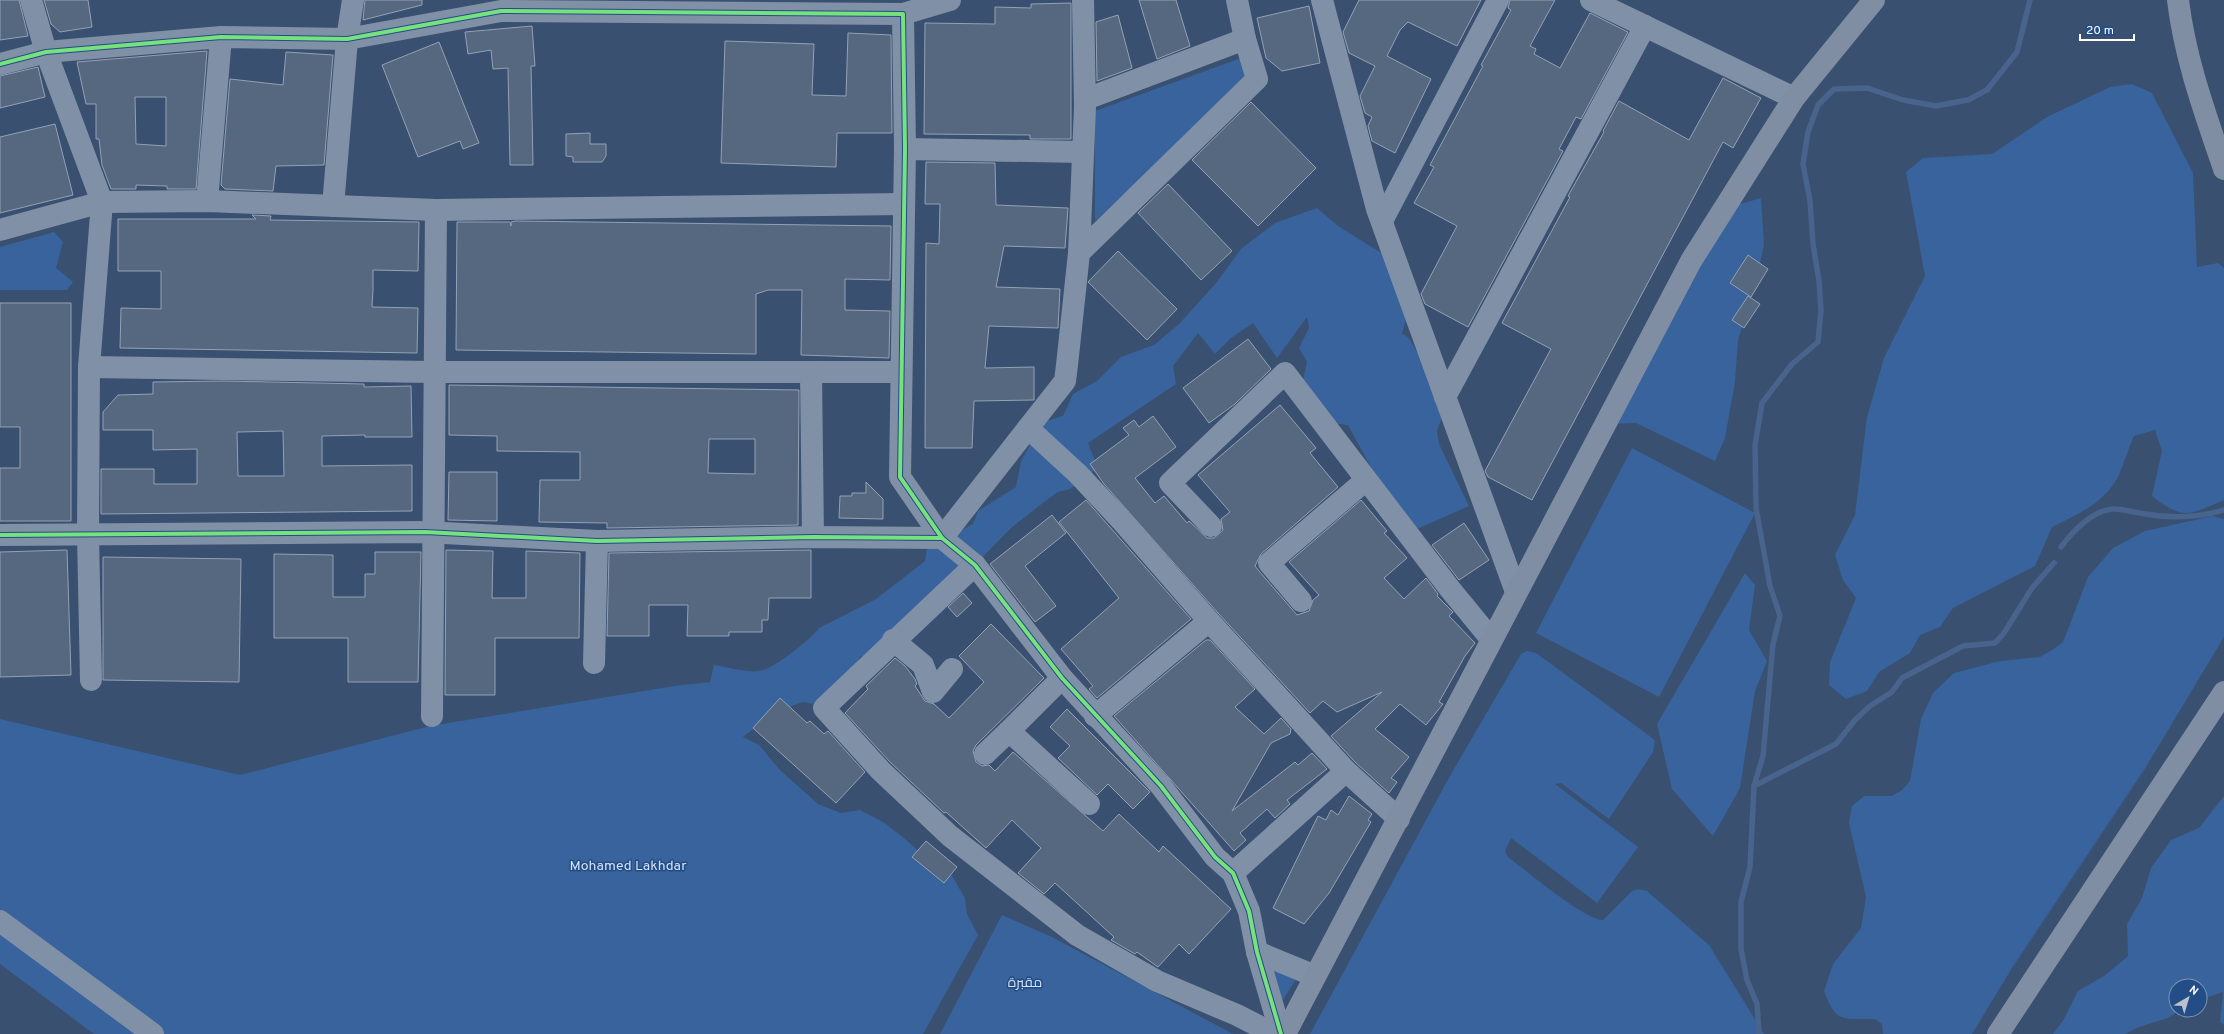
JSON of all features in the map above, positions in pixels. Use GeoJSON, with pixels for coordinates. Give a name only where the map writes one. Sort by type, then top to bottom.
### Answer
{"type":"FeatureCollection","features":[{"type":"Feature","properties":{"kind":"main road"},"geometry":{"type":"LineString","coordinates":[[1285,1034],[1399,819],[1491,639],[1691,261],[1794,98],[1874,0]]}},
{"type":"Feature","properties":{"kind":"main road"},"geometry":{"type":"LineString","coordinates":[[2178,0],[2182,32],[2194,81],[2224,169]]}},
{"type":"Feature","properties":{"kind":"main road"},"geometry":{"type":"LineString","coordinates":[[1998,1034],[2224,692]]}},
{"type":"Feature","properties":{"kind":"street"},"geometry":{"type":"LineString","coordinates":[[31,0],[46,52],[102,202],[89,367],[88,535],[91,680]]}},
{"type":"Feature","properties":{"kind":"street"},"geometry":{"type":"LineString","coordinates":[[333,206],[347,39],[353,0]]}},
{"type":"Feature","properties":{"kind":"street"},"geometry":{"type":"LineString","coordinates":[[0,64],[46,52],[221,37],[347,39],[501,11],[904,14],[950,0]]}},
{"type":"Feature","properties":{"kind":"street"},"geometry":{"type":"LineString","coordinates":[[942,538],[1065,381],[1079,253],[1085,107],[1083,0]]}},
{"type":"Feature","properties":{"kind":"street"},"geometry":{"type":"LineString","coordinates":[[1079,253],[1257,79],[1245,39],[1237,0]]}},
{"type":"Feature","properties":{"kind":"street"},"geometry":{"type":"LineString","coordinates":[[1322,0],[1382,221],[1516,592]]}},
{"type":"Feature","properties":{"kind":"street"},"geometry":{"type":"LineString","coordinates":[[1382,221],[1498,0]]}},
{"type":"Feature","properties":{"kind":"street"},"geometry":{"type":"LineString","coordinates":[[1591,0],[1794,98]]}},
{"type":"Feature","properties":{"kind":"street"},"geometry":{"type":"LineString","coordinates":[[904,14],[905,149],[900,478],[942,538],[976,565],[1062,678],[1095,716],[1161,786],[1215,857],[1233,873],[1249,911],[1257,952],[1281,1034]]}},
{"type":"Feature","properties":{"kind":"street"},"geometry":{"type":"LineString","coordinates":[[1445,397],[1645,26]]}},
{"type":"Feature","properties":{"kind":"street"},"geometry":{"type":"LineString","coordinates":[[207,201],[221,37]]}},
{"type":"Feature","properties":{"kind":"street"},"geometry":{"type":"LineString","coordinates":[[1085,107],[1086,99],[1245,39]]}},
{"type":"Feature","properties":{"kind":"street"},"geometry":{"type":"LineString","coordinates":[[905,149],[1083,152]]}},
{"type":"Feature","properties":{"kind":"street"},"geometry":{"type":"LineString","coordinates":[[0,230],[102,202],[207,201],[436,210],[904,204]]}},
{"type":"Feature","properties":{"kind":"street"},"geometry":{"type":"LineString","coordinates":[[432,716],[434,533],[433,372],[436,210]]}},
{"type":"Feature","properties":{"kind":"street"},"geometry":{"type":"LineString","coordinates":[[89,367],[433,372],[901,372]]}},
{"type":"Feature","properties":{"kind":"street"},"geometry":{"type":"LineString","coordinates":[[811,372],[813,537]]}},
{"type":"Feature","properties":{"kind":"street"},"geometry":{"type":"LineString","coordinates":[[1211,526],[1170,483],[1285,374],[1450,589],[1491,639]]}},
{"type":"Feature","properties":{"kind":"street"},"geometry":{"type":"LineString","coordinates":[[1028,428],[1083,479],[1209,621],[1346,771],[1399,819]]}},
{"type":"Feature","properties":{"kind":"street"},"geometry":{"type":"LineString","coordinates":[[1301,601],[1269,563],[1366,480]]}},
{"type":"Feature","properties":{"kind":"street"},"geometry":{"type":"LineString","coordinates":[[0,534],[88,535],[434,533],[597,541],[813,537],[942,538]]}},
{"type":"Feature","properties":{"kind":"street"},"geometry":{"type":"LineString","coordinates":[[594,663],[597,541]]}},
{"type":"Feature","properties":{"kind":"street"},"geometry":{"type":"LineString","coordinates":[[976,565],[894,640],[824,708],[881,771],[950,836],[1077,935],[1157,981],[1237,1015],[1274,1034]]}},
{"type":"Feature","properties":{"kind":"street"},"geometry":{"type":"LineString","coordinates":[[1095,716],[1209,621]]}},
{"type":"Feature","properties":{"kind":"street"},"geometry":{"type":"LineString","coordinates":[[894,640],[923,665],[933,692],[952,670]]}},
{"type":"Feature","properties":{"kind":"street"},"geometry":{"type":"LineString","coordinates":[[985,754],[1062,678]]}},
{"type":"Feature","properties":{"kind":"street"},"geometry":{"type":"LineString","coordinates":[[1010,731],[1089,804]]}},
{"type":"Feature","properties":{"kind":"street"},"geometry":{"type":"LineString","coordinates":[[1233,873],[1346,771]]}},
{"type":"Feature","properties":{"kind":"street"},"geometry":{"type":"LineString","coordinates":[[0,921],[153,1034]]}},
{"type":"Feature","properties":{"kind":"street"},"geometry":{"type":"LineString","coordinates":[[1257,952],[1315,976]]}},
{"type":"Feature","properties":{"kind":"green space"},"geometry":{"type":"Polygon","coordinates":[[[1244,57],[1253,73],[1095,221],[1095,111],[1244,57]]]}},
{"type":"Feature","properties":{"kind":"green space"},"geometry":{"type":"Polygon","coordinates":[[[2132,84],[2152,93],[2193,173],[2197,267],[2218,263],[2224,268],[2224,500],[2194,512],[2187,513],[2172,509],[2163,504],[2152,496],[2162,451],[2155,430],[2134,436],[2118,477],[2112,486],[2098,501],[2071,518],[2052,527],[2035,566],[1953,608],[1940,627],[1920,635],[1910,653],[1879,672],[1867,691],[1846,699],[1829,685],[1830,662],[1856,598],[1843,580],[1835,555],[1855,515],[1867,417],[1884,358],[1925,276],[1906,172],[1923,158],[1992,154],[2047,117],[2110,87],[2132,84]]]}},
{"type":"Feature","properties":{"kind":"green space"},"geometry":{"type":"Polygon","coordinates":[[[1761,198],[1764,245],[1754,289],[1738,340],[1735,382],[1725,438],[1715,461],[1636,423],[1613,424],[1730,207],[1761,198]]]}},
{"type":"Feature","properties":{"kind":"green space","name":"Mohamed Lakhdar"},"geometry":{"type":"Polygon","coordinates":[[[1317,208],[1338,226],[1383,254],[1408,312],[1402,334],[1408,337],[1421,358],[1442,417],[1437,431],[1439,444],[1469,506],[1417,529],[1382,488],[1348,425],[1323,422],[1303,380],[1307,362],[1299,348],[1309,328],[1307,317],[1277,358],[1253,323],[1231,338],[1215,354],[1198,333],[1173,366],[1176,384],[1088,443],[1098,468],[1070,489],[1058,492],[1011,528],[975,565],[870,652],[860,657],[856,664],[812,704],[803,702],[790,707],[762,723],[743,737],[759,745],[780,770],[818,804],[841,813],[860,810],[883,822],[923,855],[952,876],[965,898],[967,914],[978,935],[923,1034],[94,1034],[0,964],[0,719],[240,775],[430,726],[674,686],[710,682],[714,665],[740,670],[761,671],[779,662],[810,638],[819,628],[876,599],[925,561],[927,548],[973,524],[978,511],[1016,487],[1021,461],[1043,422],[1063,416],[1073,394],[1097,381],[1121,357],[1154,345],[1179,324],[1217,282],[1241,249],[1275,223],[1317,208]]]}},
{"type":"Feature","properties":{"kind":"green space"},"geometry":{"type":"Polygon","coordinates":[[[54,232],[63,242],[56,268],[73,282],[67,290],[0,290],[0,247],[54,232]]]}},
{"type":"Feature","properties":{"kind":"green space"},"geometry":{"type":"Polygon","coordinates":[[[1632,448],[1755,513],[1659,697],[1536,633],[1632,448]]]}},
{"type":"Feature","properties":{"kind":"green space"},"geometry":{"type":"Polygon","coordinates":[[[2213,516],[2224,519],[2224,637],[2146,767],[2012,968],[1972,1034],[1883,1034],[1882,1024],[1875,1019],[1848,1019],[1837,1015],[1824,991],[1833,964],[1861,928],[1866,897],[1849,823],[1852,806],[1864,796],[1892,796],[1902,790],[1910,781],[1921,719],[1933,693],[1954,673],[2000,661],[2040,657],[2052,650],[2063,642],[2088,577],[2113,548],[2145,531],[2213,516]]]}},
{"type":"Feature","properties":{"kind":"green space"},"geometry":{"type":"Polygon","coordinates":[[[1745,573],[1755,585],[1749,630],[1767,661],[1755,691],[1740,788],[1713,836],[1672,789],[1657,724],[1745,573]]]}},
{"type":"Feature","properties":{"kind":"green space"},"geometry":{"type":"Polygon","coordinates":[[[1527,651],[1536,653],[1655,741],[1653,752],[1609,819],[1561,783],[1555,784],[1638,847],[1597,903],[1511,838],[1505,851],[1508,857],[1570,904],[1595,918],[1603,920],[1632,891],[1638,889],[1647,891],[1709,945],[1764,1034],[1310,1034],[1451,774],[1521,654],[1527,651]]]}},
{"type":"Feature","properties":{"kind":"green space"},"geometry":{"type":"Polygon","coordinates":[[[2224,796],[2224,1025],[2220,1022],[2223,992],[2208,997],[2208,978],[2168,978],[2168,1018],[2139,1027],[2125,1034],[2053,1034],[2064,1019],[2078,991],[2104,976],[2128,956],[2127,924],[2142,898],[2151,868],[2171,840],[2199,828],[2224,796]]]}},
{"type":"Feature","properties":{"kind":"green space","name":"مقبرة"},"geometry":{"type":"Polygon","coordinates":[[[1002,915],[1052,937],[1233,1034],[940,1034],[1002,915]]]}},
{"type":"Feature","properties":{"kind":"green space"},"geometry":{"type":"Polygon","coordinates":[[[1268,963],[1299,974],[1283,1000],[1273,994],[1268,963]]]}},
{"type":"Feature","properties":{"kind":"building"},"geometry":{"type":"Polygon","coordinates":[[[0,0],[19,0],[28,36],[0,40],[0,0]]]}},
{"type":"Feature","properties":{"kind":"building"},"geometry":{"type":"Polygon","coordinates":[[[44,0],[88,0],[92,27],[60,32],[51,24],[44,0]]]}},
{"type":"Feature","properties":{"kind":"building"},"geometry":{"type":"Polygon","coordinates":[[[365,0],[422,0],[422,5],[363,20],[365,0]]]}},
{"type":"Feature","properties":{"kind":"building"},"geometry":{"type":"Polygon","coordinates":[[[1139,0],[1176,0],[1190,46],[1157,59],[1139,0]]]}},
{"type":"Feature","properties":{"kind":"building"},"geometry":{"type":"Polygon","coordinates":[[[1359,0],[1481,0],[1457,46],[1408,22],[1400,30],[1387,56],[1431,79],[1395,153],[1372,141],[1368,126],[1372,117],[1365,113],[1360,96],[1375,66],[1349,53],[1343,32],[1359,0]]]}},
{"type":"Feature","properties":{"kind":"building"},"geometry":{"type":"Polygon","coordinates":[[[1510,0],[1555,0],[1530,46],[1536,49],[1534,54],[1560,68],[1590,13],[1628,32],[1581,119],[1576,117],[1559,149],[1563,151],[1468,327],[1425,304],[1421,294],[1457,226],[1414,203],[1434,167],[1430,165],[1511,10],[1508,8],[1510,0]]]}},
{"type":"Feature","properties":{"kind":"building"},"geometry":{"type":"Polygon","coordinates":[[[1071,3],[1071,139],[1030,139],[1030,135],[924,134],[925,23],[995,24],[995,7],[1031,8],[1031,4],[1071,3]]]}},
{"type":"Feature","properties":{"kind":"building"},"geometry":{"type":"Polygon","coordinates":[[[1309,6],[1320,63],[1282,71],[1266,58],[1257,18],[1309,6]]]}},
{"type":"Feature","properties":{"kind":"building"},"geometry":{"type":"Polygon","coordinates":[[[1118,15],[1132,68],[1097,81],[1096,22],[1118,15]]]}},
{"type":"Feature","properties":{"kind":"building"},"geometry":{"type":"Polygon","coordinates":[[[532,26],[535,66],[531,66],[533,165],[510,165],[508,68],[493,69],[491,50],[468,54],[465,32],[532,26]]]}},
{"type":"Feature","properties":{"kind":"building"},"geometry":{"type":"Polygon","coordinates":[[[848,33],[891,35],[892,133],[837,133],[836,167],[721,163],[725,41],[814,44],[812,95],[846,96],[848,33]]]}},
{"type":"Feature","properties":{"kind":"building"},"geometry":{"type":"Polygon","coordinates":[[[439,42],[479,143],[463,149],[460,141],[418,157],[382,65],[439,42]]]}},
{"type":"Feature","properties":{"kind":"building"},"geometry":{"type":"Polygon","coordinates":[[[207,51],[196,189],[167,189],[167,186],[136,185],[136,189],[111,189],[102,165],[99,139],[96,139],[96,104],[86,104],[77,62],[207,51]],[[135,97],[136,144],[166,146],[166,97],[135,97]]]}},
{"type":"Feature","properties":{"kind":"building"},"geometry":{"type":"Polygon","coordinates":[[[286,52],[333,55],[324,165],[276,166],[273,191],[225,189],[221,185],[230,79],[283,85],[286,52]]]}},
{"type":"Feature","properties":{"kind":"building"},"geometry":{"type":"Polygon","coordinates":[[[38,67],[45,97],[0,108],[0,76],[38,67]]]}},
{"type":"Feature","properties":{"kind":"building"},"geometry":{"type":"Polygon","coordinates":[[[1723,78],[1761,98],[1733,148],[1723,142],[1532,500],[1488,477],[1485,471],[1551,349],[1502,323],[1570,197],[1568,196],[1604,132],[1603,131],[1619,101],[1689,140],[1723,78]]]}},
{"type":"Feature","properties":{"kind":"building"},"geometry":{"type":"Polygon","coordinates":[[[1251,102],[1316,168],[1258,226],[1192,160],[1251,102]]]}},
{"type":"Feature","properties":{"kind":"building"},"geometry":{"type":"Polygon","coordinates":[[[55,124],[73,195],[0,213],[0,137],[55,124]]]}},
{"type":"Feature","properties":{"kind":"building"},"geometry":{"type":"Polygon","coordinates":[[[590,133],[590,144],[606,144],[606,156],[602,162],[573,162],[573,157],[566,156],[566,134],[590,133]]]}},
{"type":"Feature","properties":{"kind":"building"},"geometry":{"type":"Polygon","coordinates":[[[926,162],[995,163],[996,205],[1068,208],[1065,248],[1004,246],[996,287],[1060,289],[1058,328],[989,326],[985,368],[1034,367],[1034,400],[974,401],[972,448],[925,448],[926,243],[939,244],[940,204],[925,204],[926,162]]]}},
{"type":"Feature","properties":{"kind":"building"},"geometry":{"type":"Polygon","coordinates":[[[1168,184],[1232,251],[1201,280],[1138,213],[1168,184]]]}},
{"type":"Feature","properties":{"kind":"building"},"geometry":{"type":"Polygon","coordinates":[[[252,215],[271,216],[270,220],[419,222],[418,271],[373,270],[372,307],[418,308],[417,353],[120,348],[121,308],[161,309],[161,271],[118,271],[118,219],[256,219],[252,215]]]}},
{"type":"Feature","properties":{"kind":"building"},"geometry":{"type":"Polygon","coordinates":[[[457,222],[510,222],[511,226],[511,222],[891,226],[890,280],[845,279],[845,310],[890,311],[889,358],[801,355],[802,290],[768,290],[756,294],[756,354],[456,350],[457,222]]]}},
{"type":"Feature","properties":{"kind":"building"},"geometry":{"type":"Polygon","coordinates":[[[1118,251],[1177,309],[1147,340],[1088,282],[1118,251]]]}},
{"type":"Feature","properties":{"kind":"building"},"geometry":{"type":"Polygon","coordinates":[[[1748,255],[1768,269],[1751,297],[1730,283],[1748,255]]]}},
{"type":"Feature","properties":{"kind":"building"},"geometry":{"type":"Polygon","coordinates":[[[1748,296],[1760,304],[1744,328],[1732,320],[1748,296]]]}},
{"type":"Feature","properties":{"kind":"building"},"geometry":{"type":"Polygon","coordinates":[[[0,303],[71,303],[71,521],[0,521],[0,468],[20,468],[20,427],[0,427],[0,303]]]}},
{"type":"Feature","properties":{"kind":"building"},"geometry":{"type":"Polygon","coordinates":[[[1248,339],[1271,369],[1235,404],[1209,423],[1183,388],[1248,339]]]}},
{"type":"Feature","properties":{"kind":"building"},"geometry":{"type":"Polygon","coordinates":[[[223,381],[364,384],[364,387],[411,386],[412,437],[365,437],[365,435],[322,436],[322,466],[412,465],[412,511],[101,514],[101,469],[154,469],[154,484],[197,484],[197,449],[153,450],[153,430],[103,430],[103,412],[118,395],[153,394],[153,382],[223,381]],[[283,431],[237,432],[238,476],[284,476],[283,431]]]}},
{"type":"Feature","properties":{"kind":"building"},"geometry":{"type":"Polygon","coordinates":[[[449,385],[799,390],[798,525],[607,528],[607,523],[539,522],[540,480],[580,480],[580,452],[497,451],[497,436],[449,435],[449,385]],[[709,439],[708,473],[755,474],[755,439],[709,439]]]}},
{"type":"Feature","properties":{"kind":"building"},"geometry":{"type":"Polygon","coordinates":[[[1280,405],[1316,448],[1310,453],[1338,487],[1261,554],[1255,566],[1259,571],[1297,615],[1309,611],[1313,600],[1319,595],[1289,562],[1361,500],[1387,531],[1384,533],[1407,558],[1384,578],[1404,599],[1426,578],[1438,594],[1437,596],[1453,612],[1449,616],[1475,643],[1465,656],[1439,702],[1443,704],[1426,725],[1400,704],[1375,729],[1409,757],[1391,778],[1397,782],[1389,793],[1355,762],[1331,736],[1382,692],[1337,712],[1323,701],[1310,713],[1218,613],[1104,484],[1090,464],[1129,435],[1123,428],[1134,420],[1139,427],[1153,416],[1176,447],[1135,478],[1155,503],[1164,496],[1187,523],[1189,521],[1207,538],[1214,538],[1223,530],[1221,519],[1230,512],[1198,475],[1280,405]]]}},
{"type":"Feature","properties":{"kind":"building"},"geometry":{"type":"Polygon","coordinates":[[[449,472],[497,472],[497,521],[448,520],[449,472]]]}},
{"type":"Feature","properties":{"kind":"building"},"geometry":{"type":"Polygon","coordinates":[[[866,482],[883,499],[883,519],[839,518],[840,496],[852,496],[852,493],[866,493],[866,482]]]}},
{"type":"Feature","properties":{"kind":"building"},"geometry":{"type":"Polygon","coordinates":[[[1086,500],[1191,619],[1097,698],[1089,689],[1093,686],[1061,649],[1119,598],[1059,522],[1086,500]]]}},
{"type":"Feature","properties":{"kind":"building"},"geometry":{"type":"Polygon","coordinates":[[[1052,515],[1066,533],[1025,566],[1056,606],[1035,622],[990,564],[1052,515]]]}},
{"type":"Feature","properties":{"kind":"building"},"geometry":{"type":"Polygon","coordinates":[[[1464,523],[1489,560],[1459,580],[1432,545],[1464,523]]]}},
{"type":"Feature","properties":{"kind":"building"},"geometry":{"type":"Polygon","coordinates":[[[67,550],[71,675],[0,677],[0,552],[67,550]]]}},
{"type":"Feature","properties":{"kind":"building"},"geometry":{"type":"Polygon","coordinates":[[[446,550],[493,551],[492,598],[526,598],[526,551],[580,553],[579,638],[495,638],[495,695],[445,695],[446,550]]]}},
{"type":"Feature","properties":{"kind":"building"},"geometry":{"type":"Polygon","coordinates":[[[811,550],[811,598],[769,598],[768,620],[762,620],[762,632],[729,632],[729,636],[687,636],[688,605],[649,605],[649,636],[607,636],[609,553],[811,550]]]}},
{"type":"Feature","properties":{"kind":"building"},"geometry":{"type":"Polygon","coordinates":[[[375,552],[421,552],[418,682],[348,682],[348,638],[274,638],[274,554],[333,555],[333,597],[365,597],[365,574],[375,574],[375,552]]]}},
{"type":"Feature","properties":{"kind":"building"},"geometry":{"type":"Polygon","coordinates":[[[103,557],[241,559],[239,682],[103,680],[103,557]]]}},
{"type":"Feature","properties":{"kind":"building"},"geometry":{"type":"Polygon","coordinates":[[[963,593],[972,603],[957,617],[948,607],[963,593]]]}},
{"type":"Feature","properties":{"kind":"building"},"geometry":{"type":"Polygon","coordinates":[[[991,624],[1044,678],[976,745],[973,751],[976,762],[982,766],[989,765],[995,771],[1013,752],[1103,831],[1119,814],[1159,852],[1163,846],[1231,909],[1189,954],[1179,944],[1158,967],[1137,952],[1135,954],[1111,940],[1114,937],[1055,883],[1044,894],[1018,873],[1041,848],[1012,820],[986,848],[946,812],[944,813],[890,762],[845,713],[868,689],[866,686],[895,658],[905,666],[915,679],[917,684],[915,686],[925,701],[934,704],[949,718],[984,682],[959,656],[991,624]]]}},
{"type":"Feature","properties":{"kind":"building"},"geometry":{"type":"Polygon","coordinates":[[[1206,640],[1210,640],[1255,689],[1235,707],[1264,734],[1281,718],[1291,729],[1290,734],[1271,743],[1232,811],[1295,762],[1298,765],[1312,753],[1327,769],[1287,800],[1290,804],[1275,818],[1267,809],[1240,833],[1246,840],[1234,851],[1114,716],[1206,640]]]}},
{"type":"Feature","properties":{"kind":"building"},"geometry":{"type":"Polygon","coordinates":[[[780,698],[807,723],[810,721],[824,734],[828,731],[865,772],[836,803],[753,728],[780,698]]]}},
{"type":"Feature","properties":{"kind":"building"},"geometry":{"type":"Polygon","coordinates":[[[1067,709],[1150,792],[1133,809],[1108,784],[1097,795],[1058,758],[1070,746],[1050,727],[1067,709]]]}},
{"type":"Feature","properties":{"kind":"building"},"geometry":{"type":"Polygon","coordinates":[[[1349,796],[1372,814],[1368,820],[1371,822],[1329,893],[1304,924],[1273,908],[1318,816],[1326,820],[1331,810],[1338,815],[1349,796]]]}},
{"type":"Feature","properties":{"kind":"building"},"geometry":{"type":"Polygon","coordinates":[[[926,841],[957,867],[944,883],[912,857],[926,841]]]}},
{"type":"Feature","properties":{"kind":"waterway"},"geometry":{"type":"LineString","coordinates":[[1759,1034],[1757,1004],[1747,980],[1741,949],[1741,902],[1750,867],[1754,786],[1763,756],[1773,644],[1780,616],[1770,586],[1756,508],[1755,445],[1762,403],[1792,364],[1818,342],[1821,310],[1819,281],[1813,244],[1810,201],[1803,164],[1808,132],[1818,105],[1834,89],[1867,88],[1903,100],[1936,106],[1968,100],[1987,90],[2017,52],[2030,0]]}},
{"type":"Feature","properties":{"kind":"waterway"},"geometry":{"type":"LineString","coordinates":[[2061,547],[2083,523],[2097,514],[2112,509],[2120,509],[2155,516],[2175,517],[2204,515],[2224,510]]}},
{"type":"Feature","properties":{"kind":"waterway"},"geometry":{"type":"LineString","coordinates":[[1754,786],[1836,744],[1855,720],[1870,706],[1892,692],[1902,678],[1963,646],[1995,643],[2004,633],[2032,588],[2054,563]]}},
{"type":"Feature","properties":{"kind":"cycle path"},"geometry":{"type":"LineString","coordinates":[[0,64],[46,52],[221,37],[347,39],[501,11],[903,14],[905,149],[900,477],[942,538],[975,565],[1062,678],[1161,786],[1215,857],[1233,873],[1249,911],[1257,952],[1281,1034]]}},
{"type":"Feature","properties":{"kind":"cycle path"},"geometry":{"type":"LineString","coordinates":[[0,535],[425,532],[597,541],[813,537],[942,538]]}}]}
